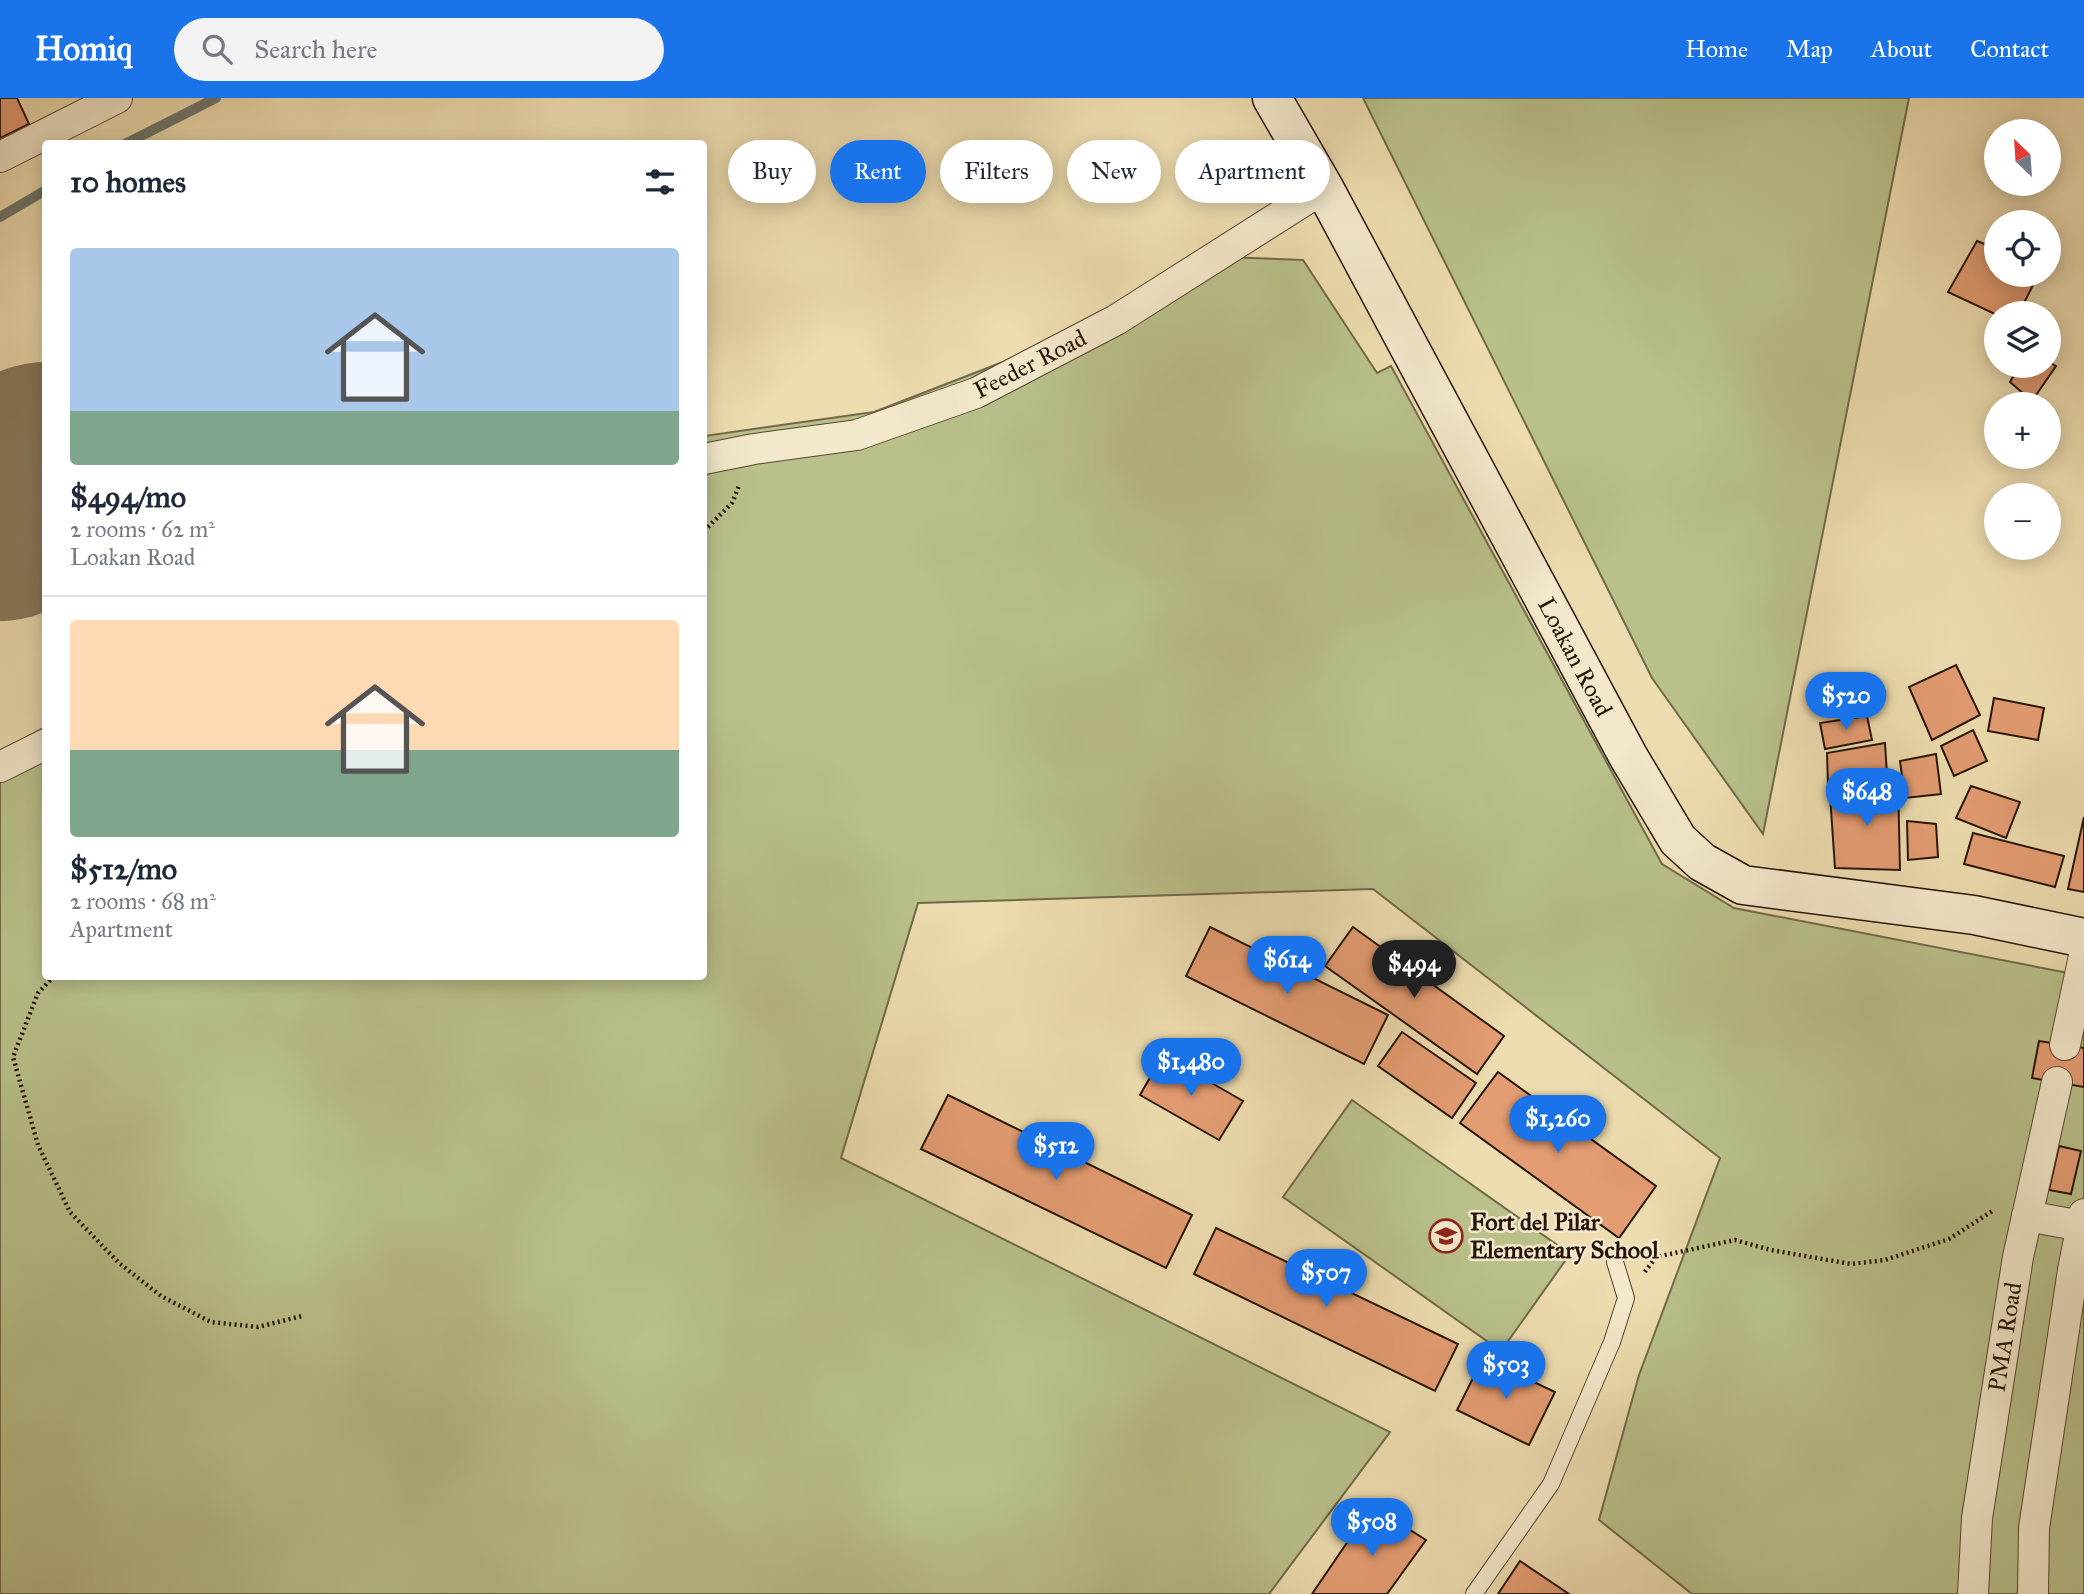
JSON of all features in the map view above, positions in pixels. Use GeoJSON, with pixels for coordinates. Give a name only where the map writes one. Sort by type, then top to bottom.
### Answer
{"type":"FeatureCollection","features":[{"type":"Feature","properties":{"kind":"main road","name":"Loakan Road"},"geometry":{"type":"LineString","coordinates":[[1272,98],[1296,140]]}},
{"type":"Feature","properties":{"kind":"main road","name":"Loakan Road"},"geometry":{"type":"LineString","coordinates":[[1330,199],[1628,756],[1678,840],[1702,862],[1742,885],[1974,915],[2084,938]]}},
{"type":"Feature","properties":{"kind":"street"},"geometry":{"type":"LineString","coordinates":[[0,157],[117,98]]}},
{"type":"Feature","properties":{"kind":"street","name":"Feeder Road"},"geometry":{"type":"LineString","coordinates":[[707,458],[857,435],[976,393],[1116,320],[1300,203]]}},
{"type":"Feature","properties":{"kind":"street"},"geometry":{"type":"LineString","coordinates":[[0,768],[42,746]]}},
{"type":"Feature","properties":{"kind":"street"},"geometry":{"type":"LineString","coordinates":[[2064,1045],[2084,956]]}},
{"type":"Feature","properties":{"kind":"street","name":"PMA Road"},"geometry":{"type":"LineString","coordinates":[[1973,1594],[1977,1518],[2018,1257],[2016,1210],[2057,1082]]}},
{"type":"Feature","properties":{"kind":"street"},"geometry":{"type":"LineString","coordinates":[[2016,1210],[2083,1220],[2034,1528],[2034,1594]]}},
{"type":"Feature","properties":{"kind":"lane"},"geometry":{"type":"LineString","coordinates":[[1474,1594],[1551,1484],[1612,1342],[1626,1298],[1615,1262]]}},
{"type":"Feature","properties":{"kind":"path"},"geometry":{"type":"LineString","coordinates":[[707,528],[732,503],[754,449]]}},
{"type":"Feature","properties":{"kind":"path"},"geometry":{"type":"LineString","coordinates":[[50,980],[38,993],[13,1057],[38,1145],[70,1212],[119,1263],[160,1296],[211,1322],[258,1326],[302,1315]]}},
{"type":"Feature","properties":{"kind":"path"},"geometry":{"type":"LineString","coordinates":[[1626,1298],[1656,1257],[1735,1240],[1771,1250],[1851,1264],[1885,1260],[1949,1239],[2016,1210]]}},
{"type":"Feature","properties":{"kind":"green space"},"geometry":{"type":"Polygon","coordinates":[[[1363,98],[1909,98],[1763,834],[1652,678],[1363,98]]]}},
{"type":"Feature","properties":{"kind":"green space"},"geometry":{"type":"Polygon","coordinates":[[[1198,256],[1303,260],[1377,373],[1391,366],[1662,864],[1734,908],[2084,976],[2084,1594],[1692,1594],[1599,1520],[1639,1375],[1720,1158],[1373,889],[918,903],[841,1158],[1390,1432],[1269,1594],[0,1594],[0,752],[42,729],[42,980],[707,980],[707,436],[874,412],[1008,360],[1102,313],[1198,256]]]}},
{"type":"Feature","properties":{"kind":"green space"},"geometry":{"type":"Polygon","coordinates":[[[1352,1100],[1570,1254],[1501,1351],[1283,1197],[1352,1100]]]}},
{"type":"Feature","properties":{"kind":"building"},"geometry":{"type":"Polygon","coordinates":[[[0,98],[17,98],[29,124],[0,138],[0,98]]]}},
{"type":"Feature","properties":{"kind":"building"},"geometry":{"type":"Polygon","coordinates":[[[1977,241],[1984,244],[1984,287],[2032,287],[2025,301],[1984,301],[1984,309],[1948,292],[1977,241]]]}},
{"type":"Feature","properties":{"kind":"building"},"geometry":{"type":"Polygon","coordinates":[[[2012,378],[2048,378],[2038,392],[2022,392],[2010,382],[2012,378]]]}},
{"type":"Feature","properties":{"kind":"building"},"geometry":{"type":"Polygon","coordinates":[[[1956,665],[1980,715],[1932,740],[1909,687],[1956,665]]]}},
{"type":"Feature","properties":{"kind":"building"},"geometry":{"type":"Polygon","coordinates":[[[1994,698],[2044,708],[2038,740],[1988,731],[1994,698]]]}},
{"type":"Feature","properties":{"kind":"building"},"geometry":{"type":"Polygon","coordinates":[[[1867,716],[1872,740],[1825,749],[1820,723],[1867,716]]]}},
{"type":"Feature","properties":{"kind":"building"},"geometry":{"type":"Polygon","coordinates":[[[1973,730],[1987,761],[1954,776],[1941,746],[1973,730]]]}},
{"type":"Feature","properties":{"kind":"building"},"geometry":{"type":"Polygon","coordinates":[[[1885,743],[1887,775],[1828,786],[1827,753],[1885,743]]]}},
{"type":"Feature","properties":{"kind":"building"},"geometry":{"type":"Polygon","coordinates":[[[1936,754],[1941,794],[1905,798],[1900,761],[1936,754]]]}},
{"type":"Feature","properties":{"kind":"building"},"geometry":{"type":"Polygon","coordinates":[[[1898,782],[1900,870],[1835,868],[1830,795],[1898,782]]]}},
{"type":"Feature","properties":{"kind":"building"},"geometry":{"type":"Polygon","coordinates":[[[1971,786],[2020,802],[2006,838],[1956,818],[1971,786]]]}},
{"type":"Feature","properties":{"kind":"building"},"geometry":{"type":"Polygon","coordinates":[[[2084,817],[2084,892],[2068,889],[2084,817]]]}},
{"type":"Feature","properties":{"kind":"building"},"geometry":{"type":"Polygon","coordinates":[[[1907,821],[1936,824],[1938,857],[1908,860],[1907,821]]]}},
{"type":"Feature","properties":{"kind":"building"},"geometry":{"type":"Polygon","coordinates":[[[1973,833],[2064,856],[2055,887],[1964,864],[1973,833]]]}},
{"type":"Feature","properties":{"kind":"building"},"geometry":{"type":"Polygon","coordinates":[[[1210,927],[1388,1015],[1364,1064],[1186,976],[1210,927]]]}},
{"type":"Feature","properties":{"kind":"building"},"geometry":{"type":"Polygon","coordinates":[[[1353,927],[1504,1036],[1477,1074],[1325,966],[1353,927]]]}},
{"type":"Feature","properties":{"kind":"building"},"geometry":{"type":"Polygon","coordinates":[[[1402,1032],[1476,1083],[1452,1118],[1378,1066],[1402,1032]]]}},
{"type":"Feature","properties":{"kind":"building"},"geometry":{"type":"Polygon","coordinates":[[[2039,1041],[2084,1048],[2084,1087],[2032,1078],[2039,1041]]]}},
{"type":"Feature","properties":{"kind":"building"},"geometry":{"type":"Polygon","coordinates":[[[1163,1055],[1243,1101],[1219,1140],[1140,1095],[1163,1055]]]}},
{"type":"Feature","properties":{"kind":"building"},"geometry":{"type":"Polygon","coordinates":[[[1498,1072],[1656,1186],[1619,1238],[1460,1123],[1498,1072]]]}},
{"type":"Feature","properties":{"kind":"building"},"geometry":{"type":"Polygon","coordinates":[[[948,1095],[1192,1215],[1166,1268],[921,1149],[948,1095]]]}},
{"type":"Feature","properties":{"kind":"building"},"geometry":{"type":"Polygon","coordinates":[[[2059,1146],[2081,1151],[2071,1194],[2049,1190],[2059,1146]]]}},
{"type":"Feature","properties":{"kind":"building"},"geometry":{"type":"Polygon","coordinates":[[[1216,1228],[1458,1344],[1435,1391],[1194,1274],[1216,1228]]]}},
{"type":"Feature","properties":{"kind":"building"},"geometry":{"type":"Polygon","coordinates":[[[1483,1358],[1555,1392],[1529,1445],[1457,1410],[1483,1358]]]}},
{"type":"Feature","properties":{"kind":"building"},"geometry":{"type":"Polygon","coordinates":[[[1372,1506],[1426,1540],[1387,1594],[1312,1594],[1372,1506]]]}},
{"type":"Feature","properties":{"kind":"building"},"geometry":{"type":"Polygon","coordinates":[[[1520,1561],[1569,1594],[1498,1594],[1520,1561]]]}},
{"type":"Feature","properties":{"kind":"waterway"},"geometry":{"type":"LineString","coordinates":[[133,140],[216,98]]}},
{"type":"Feature","properties":{"kind":"waterway"},"geometry":{"type":"LineString","coordinates":[[0,217],[42,192]]}},
{"type":"Feature","properties":{"kind":"runway"},"geometry":{"type":"LineString","coordinates":[[0,503],[42,482]]}},
{"type":"Feature","properties":{"kind":"place","name":"Fort del Pilar Elementary School"},"geometry":{"type":"Point","coordinates":[1446,1236]}}]}
